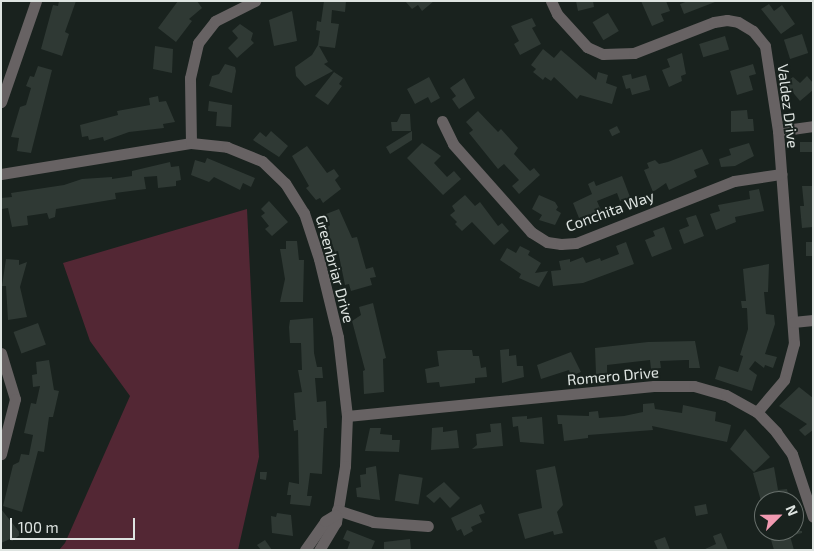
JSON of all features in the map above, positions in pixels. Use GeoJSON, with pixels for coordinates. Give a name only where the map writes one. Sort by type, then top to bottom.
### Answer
{"type":"FeatureCollection","features":[{"type":"Feature","properties":{"kind":"street"},"geometry":{"type":"LineString","coordinates":[[1,102],[36,1]]}},
{"type":"Feature","properties":{"kind":"street"},"geometry":{"type":"LineString","coordinates":[[191,143],[190,78],[198,43],[215,21],[255,1]]}},
{"type":"Feature","properties":{"kind":"street","name":"Valdez Drive"},"geometry":{"type":"LineString","coordinates":[[551,1],[557,14],[587,47],[603,54],[634,53],[714,22],[726,20],[742,24],[759,35],[765,46],[778,131],[793,322],[791,362],[784,380],[757,412]]}},
{"type":"Feature","properties":{"kind":"street","name":"Conchita Way"},"geometry":{"type":"LineString","coordinates":[[442,121],[453,144],[531,232],[547,242],[561,244],[576,243],[734,181],[781,174]]}},
{"type":"Feature","properties":{"kind":"street"},"geometry":{"type":"LineString","coordinates":[[778,131],[813,126]]}},
{"type":"Feature","properties":{"kind":"street","name":"Greenbriar Drive"},"geometry":{"type":"LineString","coordinates":[[1,174],[191,143],[227,147],[262,161],[285,183],[304,213],[338,336],[347,416],[345,466],[336,512],[336,522],[319,550]]}},
{"type":"Feature","properties":{"kind":"street"},"geometry":{"type":"LineString","coordinates":[[793,322],[813,320]]}},
{"type":"Feature","properties":{"kind":"street"},"geometry":{"type":"LineString","coordinates":[[1,354],[15,399],[1,454]]}},
{"type":"Feature","properties":{"kind":"street","name":"Romero Drive"},"geometry":{"type":"LineString","coordinates":[[347,416],[654,386],[694,386],[726,395],[757,412],[792,454],[813,517]]}},
{"type":"Feature","properties":{"kind":"street"},"geometry":{"type":"LineString","coordinates":[[305,550],[325,521],[336,512],[373,522],[428,526]]}},
{"type":"Feature","properties":{"kind":"shaded area"},"geometry":{"type":"Polygon","coordinates":[[[247,209],[259,457],[238,550],[59,550],[65,543],[130,396],[90,341],[63,263],[247,209]]]}},
{"type":"Feature","properties":{"kind":"building"},"geometry":{"type":"Polygon","coordinates":[[[59,1],[76,1],[65,32],[69,34],[62,56],[41,49],[53,5],[58,6],[59,1]]]}},
{"type":"Feature","properties":{"kind":"building"},"geometry":{"type":"Polygon","coordinates":[[[178,1],[197,1],[202,8],[189,19],[192,21],[176,42],[158,28],[178,1]]]}},
{"type":"Feature","properties":{"kind":"building"},"geometry":{"type":"Polygon","coordinates":[[[324,1],[346,1],[345,12],[332,10],[331,23],[339,24],[335,48],[319,46],[328,62],[324,64],[333,71],[305,86],[296,76],[295,67],[312,55],[318,45],[320,31],[316,30],[317,21],[321,22],[324,1]]]}},
{"type":"Feature","properties":{"kind":"building"},"geometry":{"type":"Polygon","coordinates":[[[405,1],[434,1],[422,11],[418,5],[412,9],[405,1]]]}},
{"type":"Feature","properties":{"kind":"building"},"geometry":{"type":"Polygon","coordinates":[[[576,1],[593,1],[594,7],[578,11],[576,1]]]}},
{"type":"Feature","properties":{"kind":"building"},"geometry":{"type":"Polygon","coordinates":[[[641,1],[666,1],[670,11],[661,14],[664,21],[652,26],[641,1]]]}},
{"type":"Feature","properties":{"kind":"building"},"geometry":{"type":"Polygon","coordinates":[[[688,1],[715,2],[684,14],[680,4],[688,1]]]}},
{"type":"Feature","properties":{"kind":"building"},"geometry":{"type":"Polygon","coordinates":[[[769,4],[774,11],[782,5],[795,24],[781,34],[761,9],[769,4]]]}},
{"type":"Feature","properties":{"kind":"building"},"geometry":{"type":"Polygon","coordinates":[[[292,11],[297,41],[274,46],[269,20],[292,11]]]}},
{"type":"Feature","properties":{"kind":"building"},"geometry":{"type":"Polygon","coordinates":[[[608,13],[619,31],[603,40],[593,22],[608,13]]]}},
{"type":"Feature","properties":{"kind":"building"},"geometry":{"type":"Polygon","coordinates":[[[532,18],[536,26],[532,28],[541,44],[520,55],[514,44],[519,41],[511,26],[532,18]]]}},
{"type":"Feature","properties":{"kind":"building"},"geometry":{"type":"Polygon","coordinates":[[[240,24],[253,33],[251,40],[254,43],[237,58],[228,48],[238,38],[232,31],[240,24]]]}},
{"type":"Feature","properties":{"kind":"building"},"geometry":{"type":"Polygon","coordinates":[[[802,34],[808,53],[790,59],[784,40],[802,34]]]}},
{"type":"Feature","properties":{"kind":"building"},"geometry":{"type":"Polygon","coordinates":[[[725,36],[729,49],[703,57],[699,44],[725,36]]]}},
{"type":"Feature","properties":{"kind":"building"},"geometry":{"type":"Polygon","coordinates":[[[155,46],[173,49],[172,73],[153,69],[155,46]]]}},
{"type":"Feature","properties":{"kind":"building"},"geometry":{"type":"Polygon","coordinates":[[[543,49],[554,58],[561,50],[596,80],[598,72],[608,75],[606,83],[617,87],[612,104],[580,95],[577,99],[554,77],[551,81],[545,77],[543,80],[533,72],[536,69],[531,65],[543,49]]]}},
{"type":"Feature","properties":{"kind":"building"},"geometry":{"type":"Polygon","coordinates":[[[682,53],[686,74],[681,76],[682,81],[669,87],[662,70],[670,67],[667,59],[682,53]]]}},
{"type":"Feature","properties":{"kind":"building"},"geometry":{"type":"Polygon","coordinates":[[[225,64],[235,67],[236,71],[232,93],[209,86],[212,76],[219,74],[225,64]]]}},
{"type":"Feature","properties":{"kind":"building"},"geometry":{"type":"Polygon","coordinates":[[[753,64],[756,74],[749,76],[753,90],[737,95],[730,71],[753,64]]]}},
{"type":"Feature","properties":{"kind":"building"},"geometry":{"type":"Polygon","coordinates":[[[38,66],[52,70],[31,153],[17,151],[19,138],[11,137],[20,107],[26,105],[31,88],[26,86],[30,76],[34,77],[38,66]]]}},
{"type":"Feature","properties":{"kind":"building"},"geometry":{"type":"Polygon","coordinates":[[[334,72],[343,78],[339,84],[342,86],[328,105],[315,96],[334,72]]]}},
{"type":"Feature","properties":{"kind":"building"},"geometry":{"type":"Polygon","coordinates":[[[631,74],[632,79],[646,75],[650,90],[632,95],[630,88],[626,89],[622,76],[631,74]]]}},
{"type":"Feature","properties":{"kind":"building"},"geometry":{"type":"Polygon","coordinates":[[[807,76],[813,83],[813,90],[800,101],[785,83],[793,77],[800,83],[807,76]]]}},
{"type":"Feature","properties":{"kind":"building"},"geometry":{"type":"Polygon","coordinates":[[[429,77],[440,98],[431,103],[428,97],[415,104],[407,89],[429,77]]]}},
{"type":"Feature","properties":{"kind":"building"},"geometry":{"type":"Polygon","coordinates":[[[464,78],[475,98],[459,109],[452,99],[456,96],[450,88],[464,78]]]}},
{"type":"Feature","properties":{"kind":"building"},"geometry":{"type":"Polygon","coordinates":[[[158,96],[159,102],[166,101],[175,122],[163,124],[164,128],[129,132],[104,141],[103,137],[89,140],[88,136],[82,137],[80,125],[118,115],[117,111],[150,105],[149,98],[158,96]]]}},
{"type":"Feature","properties":{"kind":"building"},"geometry":{"type":"Polygon","coordinates":[[[209,101],[232,105],[231,127],[216,126],[217,112],[208,111],[209,101]]]}},
{"type":"Feature","properties":{"kind":"building"},"geometry":{"type":"Polygon","coordinates":[[[747,110],[748,119],[753,119],[754,131],[731,132],[731,111],[747,110]]]}},
{"type":"Feature","properties":{"kind":"building"},"geometry":{"type":"Polygon","coordinates":[[[478,111],[498,132],[501,129],[518,148],[514,154],[530,171],[534,168],[540,175],[519,194],[512,186],[519,180],[504,164],[498,169],[469,133],[473,130],[466,122],[478,111]]]}},
{"type":"Feature","properties":{"kind":"building"},"geometry":{"type":"Polygon","coordinates":[[[401,114],[410,114],[411,131],[392,131],[391,122],[397,122],[401,114]]]}},
{"type":"Feature","properties":{"kind":"building"},"geometry":{"type":"Polygon","coordinates":[[[617,126],[620,132],[612,136],[609,130],[617,126]]]}},
{"type":"Feature","properties":{"kind":"building"},"geometry":{"type":"Polygon","coordinates":[[[271,131],[288,146],[279,157],[253,140],[260,132],[266,137],[271,131]]]}},
{"type":"Feature","properties":{"kind":"building"},"geometry":{"type":"Polygon","coordinates":[[[412,131],[412,140],[390,154],[386,147],[412,131]]]}},
{"type":"Feature","properties":{"kind":"building"},"geometry":{"type":"Polygon","coordinates":[[[800,142],[813,142],[813,152],[800,152],[800,142]]]}},
{"type":"Feature","properties":{"kind":"building"},"geometry":{"type":"Polygon","coordinates":[[[422,143],[441,156],[434,163],[447,177],[454,171],[461,179],[443,195],[407,158],[422,143]]]}},
{"type":"Feature","properties":{"kind":"building"},"geometry":{"type":"Polygon","coordinates":[[[749,143],[754,156],[735,166],[721,167],[719,159],[731,155],[729,149],[749,143]]]}},
{"type":"Feature","properties":{"kind":"building"},"geometry":{"type":"Polygon","coordinates":[[[307,146],[327,173],[334,169],[339,176],[335,180],[341,189],[323,203],[320,198],[316,200],[306,188],[309,186],[292,156],[307,146]]]}},
{"type":"Feature","properties":{"kind":"building"},"geometry":{"type":"Polygon","coordinates":[[[702,149],[709,164],[694,170],[697,177],[669,190],[666,183],[653,192],[644,170],[649,168],[647,163],[655,160],[659,164],[668,162],[702,149]]]}},
{"type":"Feature","properties":{"kind":"building"},"geometry":{"type":"Polygon","coordinates":[[[207,158],[255,178],[251,187],[243,183],[240,190],[214,177],[209,182],[191,175],[195,160],[205,163],[207,158]]]}},
{"type":"Feature","properties":{"kind":"building"},"geometry":{"type":"Polygon","coordinates":[[[170,162],[171,167],[179,166],[181,180],[176,181],[176,186],[158,188],[157,176],[144,177],[146,189],[115,193],[116,199],[56,209],[55,217],[49,219],[47,213],[27,216],[28,225],[12,227],[8,208],[2,209],[1,198],[12,197],[11,193],[64,185],[82,179],[112,177],[112,179],[132,176],[132,171],[170,162]]]}},
{"type":"Feature","properties":{"kind":"building"},"geometry":{"type":"Polygon","coordinates":[[[622,176],[630,197],[620,201],[617,193],[597,201],[603,215],[592,219],[590,214],[579,218],[573,203],[592,194],[588,184],[594,181],[596,186],[622,176]]]}},
{"type":"Feature","properties":{"kind":"building"},"geometry":{"type":"Polygon","coordinates":[[[802,186],[813,186],[813,227],[802,228],[800,206],[804,206],[802,186]]]}},
{"type":"Feature","properties":{"kind":"building"},"geometry":{"type":"Polygon","coordinates":[[[759,189],[764,211],[735,217],[736,222],[716,230],[710,214],[720,211],[718,205],[750,199],[749,191],[759,189]]]}},
{"type":"Feature","properties":{"kind":"building"},"geometry":{"type":"Polygon","coordinates":[[[465,195],[475,206],[480,202],[498,226],[502,223],[509,231],[494,245],[472,222],[462,231],[455,224],[457,222],[450,215],[455,211],[452,206],[465,195]]]}},
{"type":"Feature","properties":{"kind":"building"},"geometry":{"type":"Polygon","coordinates":[[[539,195],[555,202],[558,207],[556,210],[561,213],[555,225],[539,220],[542,215],[532,209],[539,195]]]}},
{"type":"Feature","properties":{"kind":"building"},"geometry":{"type":"Polygon","coordinates":[[[269,201],[288,222],[272,236],[265,229],[269,226],[261,216],[265,213],[261,209],[269,201]]]}},
{"type":"Feature","properties":{"kind":"building"},"geometry":{"type":"Polygon","coordinates":[[[339,209],[352,238],[357,237],[366,269],[373,267],[376,277],[370,278],[372,285],[351,291],[349,284],[345,285],[338,251],[335,252],[326,228],[330,225],[326,214],[339,209]]]}},
{"type":"Feature","properties":{"kind":"building"},"geometry":{"type":"Polygon","coordinates":[[[696,215],[704,236],[684,244],[679,230],[689,226],[686,218],[696,215]]]}},
{"type":"Feature","properties":{"kind":"building"},"geometry":{"type":"Polygon","coordinates":[[[664,227],[672,249],[652,257],[645,240],[655,236],[653,231],[664,227]]]}},
{"type":"Feature","properties":{"kind":"building"},"geometry":{"type":"Polygon","coordinates":[[[286,241],[297,241],[299,260],[304,260],[303,302],[280,302],[285,279],[280,249],[286,249],[286,241]]]}},
{"type":"Feature","properties":{"kind":"building"},"geometry":{"type":"Polygon","coordinates":[[[626,242],[634,264],[583,283],[553,286],[551,271],[561,270],[559,261],[570,259],[570,262],[583,257],[586,263],[600,258],[601,261],[619,254],[616,246],[626,242]]]}},
{"type":"Feature","properties":{"kind":"building"},"geometry":{"type":"Polygon","coordinates":[[[806,242],[813,242],[813,256],[806,256],[806,242]]]}},
{"type":"Feature","properties":{"kind":"building"},"geometry":{"type":"Polygon","coordinates":[[[520,246],[530,251],[528,255],[541,263],[535,273],[548,271],[539,287],[519,278],[521,274],[500,260],[507,248],[516,253],[520,246]]]}},
{"type":"Feature","properties":{"kind":"building"},"geometry":{"type":"Polygon","coordinates":[[[6,259],[19,260],[19,265],[27,262],[20,287],[27,317],[8,320],[6,286],[2,286],[6,259]]]}},
{"type":"Feature","properties":{"kind":"building"},"geometry":{"type":"Polygon","coordinates":[[[769,264],[768,292],[764,292],[766,314],[774,315],[775,324],[765,354],[777,357],[773,368],[765,365],[764,368],[755,361],[749,369],[757,375],[752,391],[715,379],[719,366],[738,372],[743,356],[740,355],[748,329],[747,308],[742,308],[741,301],[746,301],[743,269],[769,264]]]}},
{"type":"Feature","properties":{"kind":"building"},"geometry":{"type":"Polygon","coordinates":[[[373,303],[386,358],[383,359],[384,392],[364,394],[363,371],[365,370],[352,321],[361,315],[359,307],[373,303]]]}},
{"type":"Feature","properties":{"kind":"building"},"geometry":{"type":"Polygon","coordinates":[[[313,318],[314,353],[317,367],[322,367],[323,378],[315,378],[317,402],[326,401],[327,428],[324,428],[322,474],[310,473],[307,496],[312,496],[310,506],[290,504],[291,495],[287,495],[289,482],[299,484],[298,430],[294,431],[293,420],[296,420],[294,393],[302,392],[298,370],[302,370],[301,343],[290,343],[289,327],[290,320],[313,318]]]}},
{"type":"Feature","properties":{"kind":"building"},"geometry":{"type":"Polygon","coordinates":[[[38,323],[46,345],[21,354],[14,332],[38,323]]]}},
{"type":"Feature","properties":{"kind":"building"},"geometry":{"type":"Polygon","coordinates":[[[695,341],[700,368],[689,368],[689,360],[686,360],[660,361],[661,368],[651,369],[650,360],[607,365],[607,373],[596,374],[595,348],[648,342],[695,341]]]}},
{"type":"Feature","properties":{"kind":"building"},"geometry":{"type":"Polygon","coordinates":[[[509,349],[509,356],[516,355],[517,366],[523,366],[524,377],[502,383],[500,350],[509,349]]]}},
{"type":"Feature","properties":{"kind":"building"},"geometry":{"type":"Polygon","coordinates":[[[472,350],[473,356],[479,356],[481,368],[486,367],[487,377],[475,378],[475,383],[440,387],[439,382],[427,383],[425,369],[439,366],[437,351],[472,350]]]}},
{"type":"Feature","properties":{"kind":"building"},"geometry":{"type":"Polygon","coordinates":[[[571,352],[581,372],[571,376],[569,370],[541,379],[537,365],[571,352]]]}},
{"type":"Feature","properties":{"kind":"building"},"geometry":{"type":"Polygon","coordinates":[[[49,360],[54,390],[59,391],[53,417],[49,417],[44,452],[38,451],[22,512],[3,506],[13,465],[19,462],[21,454],[29,455],[33,435],[24,433],[31,403],[36,404],[40,386],[33,387],[32,375],[37,374],[36,362],[49,360]]]}},
{"type":"Feature","properties":{"kind":"building"},"geometry":{"type":"Polygon","coordinates":[[[799,387],[813,398],[813,430],[805,436],[799,430],[807,424],[779,406],[799,387]]]}},
{"type":"Feature","properties":{"kind":"building"},"geometry":{"type":"Polygon","coordinates":[[[654,403],[655,409],[682,413],[683,405],[716,412],[715,421],[731,425],[727,442],[652,426],[653,430],[588,435],[588,438],[564,441],[562,424],[558,424],[557,415],[589,416],[589,412],[598,411],[599,418],[624,416],[643,412],[643,404],[654,403]]]}},
{"type":"Feature","properties":{"kind":"building"},"geometry":{"type":"Polygon","coordinates":[[[527,416],[527,419],[542,417],[544,444],[520,442],[518,426],[513,427],[512,417],[527,416]]]}},
{"type":"Feature","properties":{"kind":"building"},"geometry":{"type":"Polygon","coordinates":[[[501,423],[503,446],[472,449],[477,445],[476,434],[491,432],[490,424],[501,423]]]}},
{"type":"Feature","properties":{"kind":"building"},"geometry":{"type":"Polygon","coordinates":[[[443,427],[443,432],[457,430],[459,448],[431,450],[432,428],[443,427]]]}},
{"type":"Feature","properties":{"kind":"building"},"geometry":{"type":"Polygon","coordinates":[[[370,428],[381,428],[380,434],[392,435],[392,440],[400,440],[399,452],[365,451],[370,428]]]}},
{"type":"Feature","properties":{"kind":"building"},"geometry":{"type":"Polygon","coordinates":[[[745,429],[770,457],[754,472],[730,449],[745,429]]]}},
{"type":"Feature","properties":{"kind":"building"},"geometry":{"type":"Polygon","coordinates":[[[376,466],[380,500],[357,497],[356,488],[361,487],[360,475],[366,474],[366,468],[376,466]]]}},
{"type":"Feature","properties":{"kind":"building"},"geometry":{"type":"Polygon","coordinates":[[[555,466],[563,505],[557,512],[563,533],[554,535],[553,531],[525,539],[518,514],[542,508],[536,470],[555,466]]]}},
{"type":"Feature","properties":{"kind":"building"},"geometry":{"type":"Polygon","coordinates":[[[774,467],[778,490],[787,489],[787,491],[758,491],[753,473],[774,467]]]}},
{"type":"Feature","properties":{"kind":"building"},"geometry":{"type":"Polygon","coordinates":[[[260,472],[267,472],[266,480],[260,479],[260,472]]]}},
{"type":"Feature","properties":{"kind":"building"},"geometry":{"type":"Polygon","coordinates":[[[399,474],[423,478],[418,504],[395,501],[399,474]]]}},
{"type":"Feature","properties":{"kind":"building"},"geometry":{"type":"Polygon","coordinates":[[[444,482],[460,498],[450,508],[440,497],[434,503],[426,496],[444,482]]]}},
{"type":"Feature","properties":{"kind":"building"},"geometry":{"type":"Polygon","coordinates":[[[481,504],[485,513],[479,515],[482,522],[471,527],[473,531],[464,536],[461,529],[457,531],[451,518],[481,504]]]}},
{"type":"Feature","properties":{"kind":"building"},"geometry":{"type":"Polygon","coordinates":[[[706,504],[708,514],[696,516],[694,506],[706,504]]]}},
{"type":"Feature","properties":{"kind":"building"},"geometry":{"type":"Polygon","coordinates":[[[1,509],[21,534],[12,541],[10,539],[1,543],[1,509]]]}},
{"type":"Feature","properties":{"kind":"building"},"geometry":{"type":"Polygon","coordinates":[[[277,513],[291,515],[293,536],[272,533],[271,516],[276,517],[277,513]]]}},
{"type":"Feature","properties":{"kind":"building"},"geometry":{"type":"Polygon","coordinates":[[[347,530],[375,541],[371,550],[347,550],[350,542],[343,539],[347,530]]]}},
{"type":"Feature","properties":{"kind":"building"},"geometry":{"type":"Polygon","coordinates":[[[721,533],[728,550],[703,550],[716,544],[713,536],[721,533]]]}},
{"type":"Feature","properties":{"kind":"building"},"geometry":{"type":"Polygon","coordinates":[[[665,537],[670,550],[658,550],[654,541],[665,537]]]}},
{"type":"Feature","properties":{"kind":"building"},"geometry":{"type":"Polygon","coordinates":[[[410,539],[411,550],[384,550],[384,542],[410,539]]]}},
{"type":"Feature","properties":{"kind":"building"},"geometry":{"type":"Polygon","coordinates":[[[265,540],[272,550],[261,550],[257,545],[265,540]]]}},
{"type":"Feature","properties":{"kind":"building"},"geometry":{"type":"Polygon","coordinates":[[[771,541],[791,541],[794,550],[774,550],[771,541]]]}}]}
